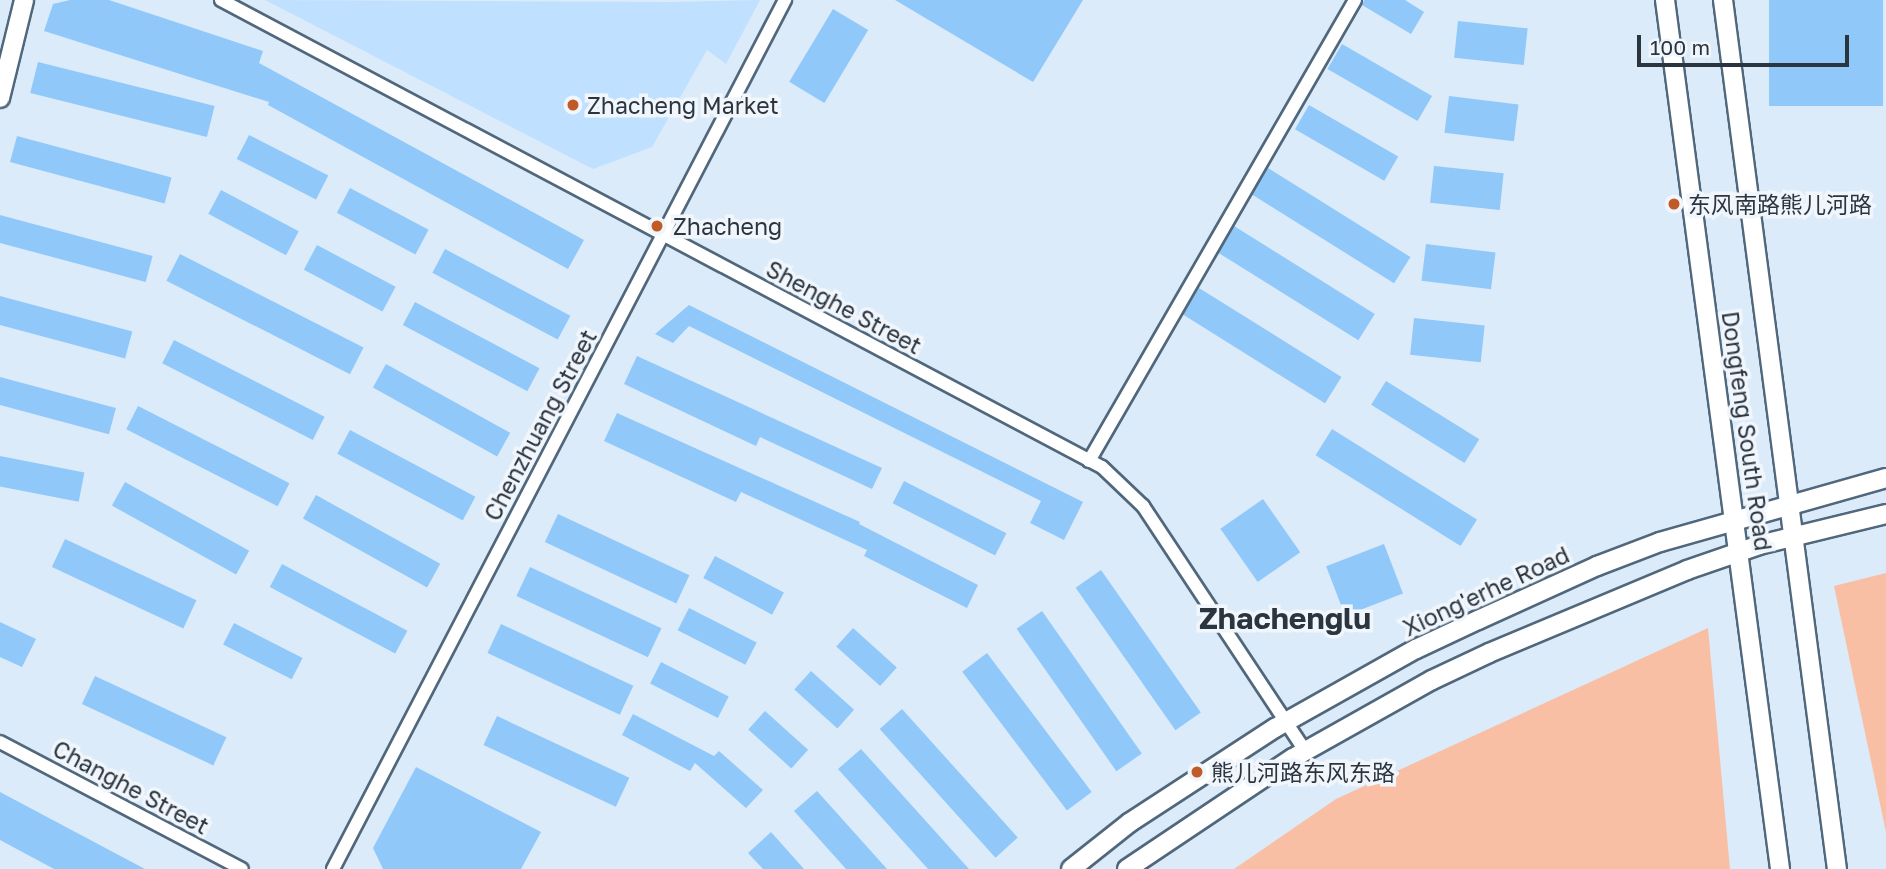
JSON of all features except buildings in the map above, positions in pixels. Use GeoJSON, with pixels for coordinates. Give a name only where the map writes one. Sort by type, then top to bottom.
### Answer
{"type":"FeatureCollection","features":[{"type":"Feature","properties":{"kind":"street"},"geometry":{"type":"LineString","coordinates":[[0,98],[24,0]]}},
{"type":"Feature","properties":{"kind":"street","name":"Shenghe Street"},"geometry":{"type":"LineString","coordinates":[[221,0],[1089,461],[1121,484],[1143,506],[1305,751]]}},
{"type":"Feature","properties":{"kind":"street","name":"Chenzhuang Street"},"geometry":{"type":"LineString","coordinates":[[333,869],[785,0]]}},
{"type":"Feature","properties":{"kind":"street"},"geometry":{"type":"LineString","coordinates":[[1089,461],[1355,0]]}},
{"type":"Feature","properties":{"kind":"street","name":"Dongfeng South Road"},"geometry":{"type":"LineString","coordinates":[[1665,0],[1780,869]]}},
{"type":"Feature","properties":{"kind":"street","name":"Dongfeng South Road"},"geometry":{"type":"LineString","coordinates":[[1723,0],[1837,869]]}},
{"type":"Feature","properties":{"kind":"street","name":"Xiong'erhe Road"},"geometry":{"type":"LineString","coordinates":[[1071,869],[1129,824],[1286,722],[1416,649],[1573,577],[1660,542],[1790,503],[1886,478]]}},
{"type":"Feature","properties":{"kind":"street"},"geometry":{"type":"LineString","coordinates":[[1127,869],[1305,751],[1432,680],[1489,653],[1650,583],[1738,552],[1886,514]]}},
{"type":"Feature","properties":{"kind":"street","name":"Changhe Street"},"geometry":{"type":"LineString","coordinates":[[0,742],[242,869]]}},
{"type":"Feature","properties":{"kind":"shaded area","name":"Zhacheng Market"},"geometry":{"type":"Polygon","coordinates":[[[265,0],[760,0],[726,64],[707,50],[652,147],[593,169],[265,0]]]}},
{"type":"Feature","properties":{"kind":"shaded area"},"geometry":{"type":"Polygon","coordinates":[[[1886,573],[1886,832],[1834,586],[1886,573]]]}},
{"type":"Feature","properties":{"kind":"shaded area"},"geometry":{"type":"Polygon","coordinates":[[[1708,628],[1730,869],[1234,869],[1336,799],[1708,628]]]}},
{"type":"Feature","properties":{"kind":"place","name":"Zhacheng Market"},"geometry":{"type":"Point","coordinates":[573,105]}},
{"type":"Feature","properties":{"kind":"place","name":"东风南路熊儿河路"},"geometry":{"type":"Point","coordinates":[1674,204]}},
{"type":"Feature","properties":{"kind":"place","name":"Zhacheng"},"geometry":{"type":"Point","coordinates":[657,226]}},
{"type":"Feature","properties":{"kind":"place","name":"熊儿河路东风东路"},"geometry":{"type":"Point","coordinates":[1197,772]}},
{"type":"Feature","properties":{"kind":"district","name":"Zhachenglu"},"geometry":{"type":"Point","coordinates":[1285,618]}}]}
